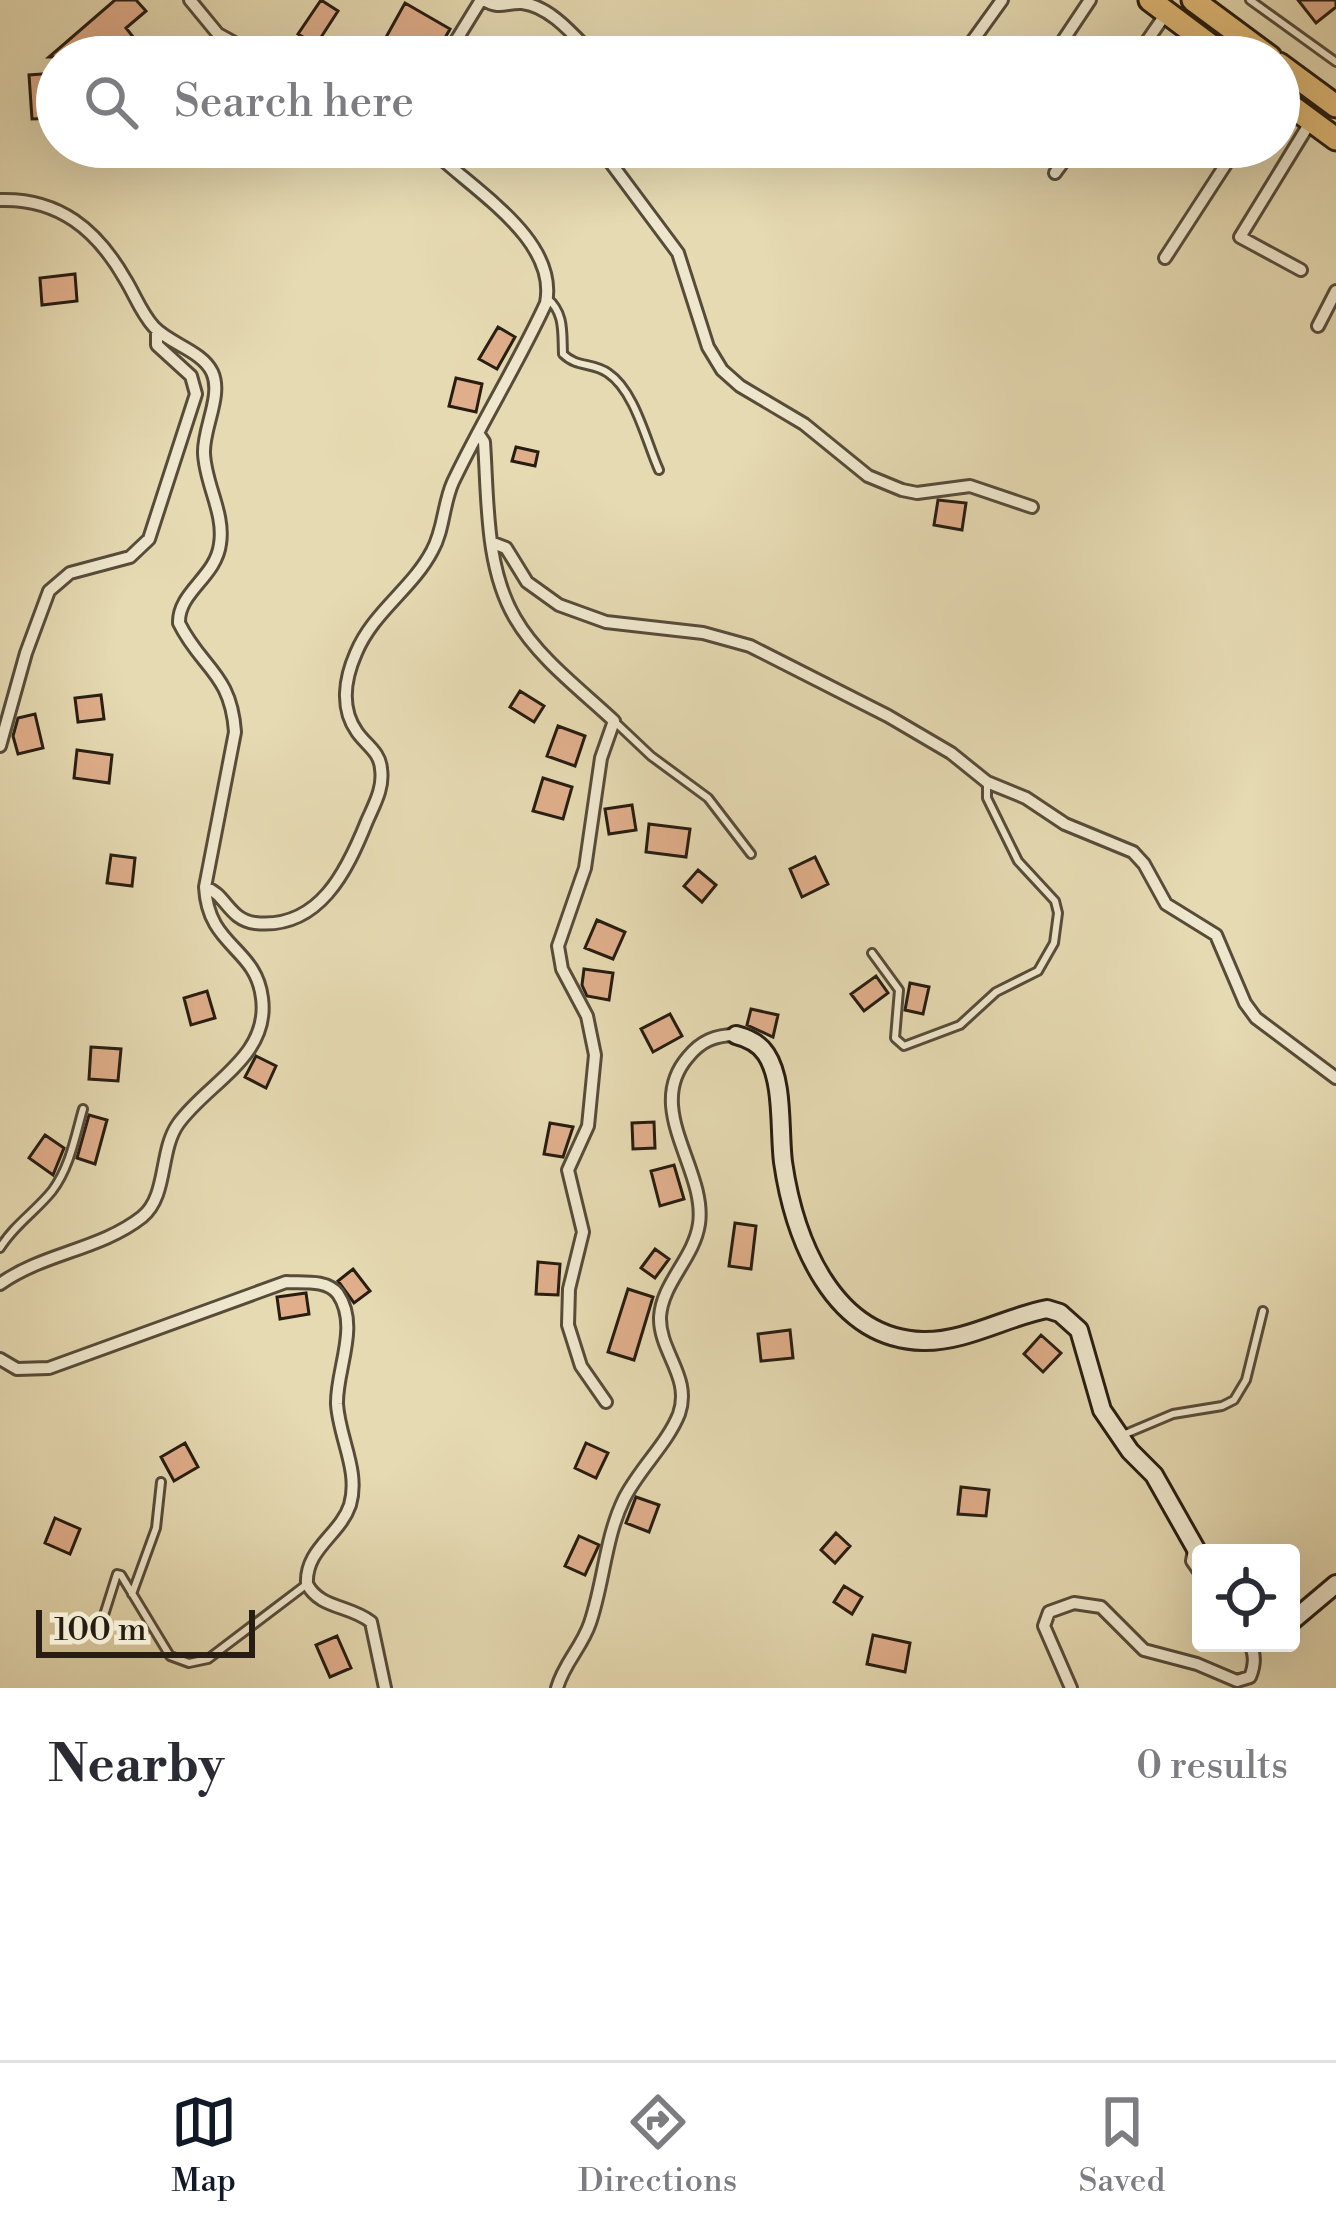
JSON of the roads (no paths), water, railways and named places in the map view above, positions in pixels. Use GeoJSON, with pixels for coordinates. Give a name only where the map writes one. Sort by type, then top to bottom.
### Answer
{"type":"FeatureCollection","features":[{"type":"Feature","properties":{"kind":"highway"},"geometry":{"type":"LineString","coordinates":[[1193,0],[1242,36]]}},
{"type":"Feature","properties":{"kind":"highway"},"geometry":{"type":"LineString","coordinates":[[1158,6],[1198,36]]}},
{"type":"Feature","properties":{"kind":"highway"},"geometry":{"type":"LineString","coordinates":[[1300,79],[1336,106]]}},
{"type":"Feature","properties":{"kind":"highway"},"geometry":{"type":"LineString","coordinates":[[1300,113],[1336,140]]}},
{"type":"Feature","properties":{"kind":"street"},"geometry":{"type":"LineString","coordinates":[[190,0],[222,36]]}},
{"type":"Feature","properties":{"kind":"street"},"geometry":{"type":"LineString","coordinates":[[459,36],[482,0],[496,7],[526,3],[573,36]]}},
{"type":"Feature","properties":{"kind":"street"},"geometry":{"type":"LineString","coordinates":[[976,36],[1002,0]]}},
{"type":"Feature","properties":{"kind":"street"},"geometry":{"type":"LineString","coordinates":[[1066,36],[1090,0]]}},
{"type":"Feature","properties":{"kind":"street"},"geometry":{"type":"LineString","coordinates":[[1145,36],[1158,6]]}},
{"type":"Feature","properties":{"kind":"street"},"geometry":{"type":"LineString","coordinates":[[1300,139],[1311,121]]}},
{"type":"Feature","properties":{"kind":"street"},"geometry":{"type":"LineString","coordinates":[[205,887],[214,890],[242,920],[265,922],[297,916],[314,907],[339,881],[382,776],[378,755],[355,730],[349,715],[346,684],[351,666],[369,626],[434,550],[450,490],[547,298],[545,266],[523,232],[452,168]]}},
{"type":"Feature","properties":{"kind":"street"},"geometry":{"type":"LineString","coordinates":[[615,168],[678,254],[708,347],[722,370],[740,386],[804,424],[868,476],[917,493],[970,487],[1032,507]]}},
{"type":"Feature","properties":{"kind":"street"},"geometry":{"type":"LineString","coordinates":[[1055,173],[1059,168]]}},
{"type":"Feature","properties":{"kind":"street"},"geometry":{"type":"LineString","coordinates":[[1166,258],[1224,168]]}},
{"type":"Feature","properties":{"kind":"street"},"geometry":{"type":"LineString","coordinates":[[1282,168],[1240,237],[1301,270]]}},
{"type":"Feature","properties":{"kind":"street"},"geometry":{"type":"LineString","coordinates":[[0,200],[49,206],[85,226],[124,276],[157,330],[207,364],[216,386],[204,452],[219,518],[220,549],[208,576],[179,613],[184,633],[220,676],[234,713],[232,756],[205,887],[206,902],[216,931],[258,980],[262,999],[257,1036],[239,1063],[175,1128],[158,1190],[143,1216],[100,1240],[42,1259],[0,1284]]}},
{"type":"Feature","properties":{"kind":"street"},"geometry":{"type":"LineString","coordinates":[[1318,326],[1336,291]]}},
{"type":"Feature","properties":{"kind":"street"},"geometry":{"type":"LineString","coordinates":[[0,746],[26,653],[53,585],[70,573],[130,557],[153,530],[196,394],[191,376],[157,345],[157,330]]}},
{"type":"Feature","properties":{"kind":"street"},"geometry":{"type":"LineString","coordinates":[[478,433],[484,442],[502,590],[515,618],[531,640],[614,721],[601,758],[585,868],[558,946],[562,969],[587,1016],[595,1054],[588,1126],[568,1170],[583,1232],[569,1289],[568,1325],[581,1366],[606,1402]]}},
{"type":"Feature","properties":{"kind":"street"},"geometry":{"type":"LineString","coordinates":[[493,543],[506,548],[527,582],[559,605],[606,622],[703,633],[750,646],[904,725],[951,752],[987,782],[1078,831],[1127,848],[1138,857],[1166,904],[1216,935],[1251,1012],[1336,1078]]}},
{"type":"Feature","properties":{"kind":"street"},"geometry":{"type":"LineString","coordinates":[[557,1688],[589,1628],[602,1563],[622,1504],[681,1408],[682,1384],[663,1338],[660,1311],[694,1244],[700,1213],[674,1126],[677,1075],[701,1043],[736,1035],[758,1044],[771,1064],[784,1167],[804,1246],[826,1287],[878,1330],[916,1341],[950,1339],[1025,1313],[1060,1312],[1079,1330],[1102,1410],[1154,1475],[1192,1545]]}},
{"type":"Feature","properties":{"kind":"street"},"geometry":{"type":"LineString","coordinates":[[0,1359],[17,1369],[49,1368],[286,1282],[333,1288],[347,1326],[337,1407],[351,1466],[352,1497],[342,1522],[314,1556],[307,1584],[315,1598],[358,1612],[371,1622],[385,1688]]}},
{"type":"Feature","properties":{"kind":"street"},"geometry":{"type":"LineString","coordinates":[[1300,1614],[1336,1584]]}},
{"type":"Feature","properties":{"kind":"street"},"geometry":{"type":"LineString","coordinates":[[1071,1688],[1044,1626],[1049,1612],[1064,1604],[1101,1607],[1144,1649],[1232,1680],[1250,1677],[1253,1652]]}},
{"type":"Feature","properties":{"kind":"lane"},"geometry":{"type":"LineString","coordinates":[[1250,0],[1300,36]]}},
{"type":"Feature","properties":{"kind":"lane"},"geometry":{"type":"LineString","coordinates":[[1300,36],[1336,62]]}},
{"type":"Feature","properties":{"kind":"lane"},"geometry":{"type":"LineString","coordinates":[[547,298],[562,321],[563,354],[616,380],[659,470]]}},
{"type":"Feature","properties":{"kind":"lane"},"geometry":{"type":"LineString","coordinates":[[614,721],[651,756],[708,798],[751,854]]}},
{"type":"Feature","properties":{"kind":"lane"},"geometry":{"type":"LineString","coordinates":[[872,952],[899,990],[895,1038],[904,1046],[950,1031],[983,1001],[1031,977],[1045,964],[1054,944],[1057,907],[1048,890],[1018,861],[987,798],[987,782]]}},
{"type":"Feature","properties":{"kind":"lane"},"geometry":{"type":"LineString","coordinates":[[0,1248],[13,1227],[60,1178],[83,1109]]}},
{"type":"Feature","properties":{"kind":"lane"},"geometry":{"type":"LineString","coordinates":[[1120,1437],[1173,1414],[1234,1400],[1246,1380],[1263,1310]]}},
{"type":"Feature","properties":{"kind":"lane"},"geometry":{"type":"LineString","coordinates":[[132,1594],[156,1528],[160,1482]]}},
{"type":"Feature","properties":{"kind":"lane"},"geometry":{"type":"LineString","coordinates":[[98,1634],[115,1576],[121,1575],[170,1656],[196,1663],[208,1659],[307,1584]]}}]}
